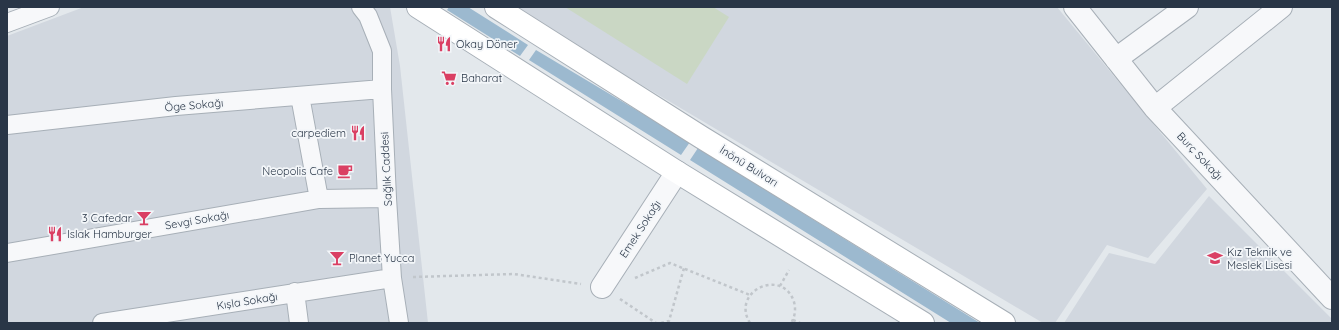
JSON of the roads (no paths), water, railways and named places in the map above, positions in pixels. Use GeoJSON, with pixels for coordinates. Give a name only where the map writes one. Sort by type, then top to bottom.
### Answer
{"type":"FeatureCollection","features":[{"type":"Feature","properties":{"kind":"main road"},"geometry":{"type":"LineString","coordinates":[[418,7],[677,172],[923,323]]}},
{"type":"Feature","properties":{"kind":"main road","name":"İnönü Bulvarı"},"geometry":{"type":"LineString","coordinates":[[496,7],[701,137],[1004,323]]}},
{"type":"Feature","properties":{"kind":"street"},"geometry":{"type":"LineString","coordinates":[[7,23],[50,7]]}},
{"type":"Feature","properties":{"kind":"street","name":"Burç Sokağı"},"geometry":{"type":"LineString","coordinates":[[1075,7],[1155,108],[1332,298]]}},
{"type":"Feature","properties":{"kind":"street"},"geometry":{"type":"LineString","coordinates":[[1116,59],[1187,7]]}},
{"type":"Feature","properties":{"kind":"street"},"geometry":{"type":"LineString","coordinates":[[1155,108],[1281,7]]}},
{"type":"Feature","properties":{"kind":"street","name":"Sağlık Caddesi"},"geometry":{"type":"LineString","coordinates":[[365,12],[382,51],[382,89],[387,198],[392,278],[399,323]]}},
{"type":"Feature","properties":{"kind":"street","name":"Öge Sokağı"},"geometry":{"type":"LineString","coordinates":[[7,125],[176,106],[382,89]]}},
{"type":"Feature","properties":{"kind":"street"},"geometry":{"type":"LineString","coordinates":[[300,96],[319,199]]}},
{"type":"Feature","properties":{"kind":"street","name":"Emek Sokağı"},"geometry":{"type":"LineString","coordinates":[[602,287],[677,172]]}},
{"type":"Feature","properties":{"kind":"street","name":"Sevgi Sokağı"},"geometry":{"type":"LineString","coordinates":[[7,253],[319,199],[387,198]]}},
{"type":"Feature","properties":{"kind":"street","name":"Kışla Sokağı"},"geometry":{"type":"LineString","coordinates":[[102,323],[162,318],[295,292],[392,278]]}},
{"type":"Feature","properties":{"kind":"street"},"geometry":{"type":"LineString","coordinates":[[295,292],[299,323]]}},
{"type":"Feature","properties":{"kind":"water"},"geometry":{"type":"Polygon","coordinates":[[[449,7],[468,7],[528,45],[520,56],[447,10],[449,7]]]}},
{"type":"Feature","properties":{"kind":"water"},"geometry":{"type":"Polygon","coordinates":[[[536,50],[690,142],[681,155],[529,60],[536,50]]]}},
{"type":"Feature","properties":{"kind":"water"},"geometry":{"type":"Polygon","coordinates":[[[698,148],[980,323],[951,323],[690,160],[698,148]]]}},
{"type":"Feature","properties":{"kind":"place","name":"Okay Döner"},"geometry":{"type":"Point","coordinates":[444,44]}},
{"type":"Feature","properties":{"kind":"place","name":"Baharat"},"geometry":{"type":"Point","coordinates":[449,78]}},
{"type":"Feature","properties":{"kind":"place","name":"carpediem"},"geometry":{"type":"Point","coordinates":[358,133]}},
{"type":"Feature","properties":{"kind":"place","name":"Neopolis Cafe"},"geometry":{"type":"Point","coordinates":[345,171]}},
{"type":"Feature","properties":{"kind":"place","name":"3 Cafedar"},"geometry":{"type":"Point","coordinates":[144,218]}},
{"type":"Feature","properties":{"kind":"place","name":"Islak Hamburger"},"geometry":{"type":"Point","coordinates":[55,234]}},
{"type":"Feature","properties":{"kind":"place","name":"Planet Yucca"},"geometry":{"type":"Point","coordinates":[337,258]}},
{"type":"Feature","properties":{"kind":"place","name":"Kız Teknik ve Meslek Lisesi"},"geometry":{"type":"Point","coordinates":[1215,258]}}]}
